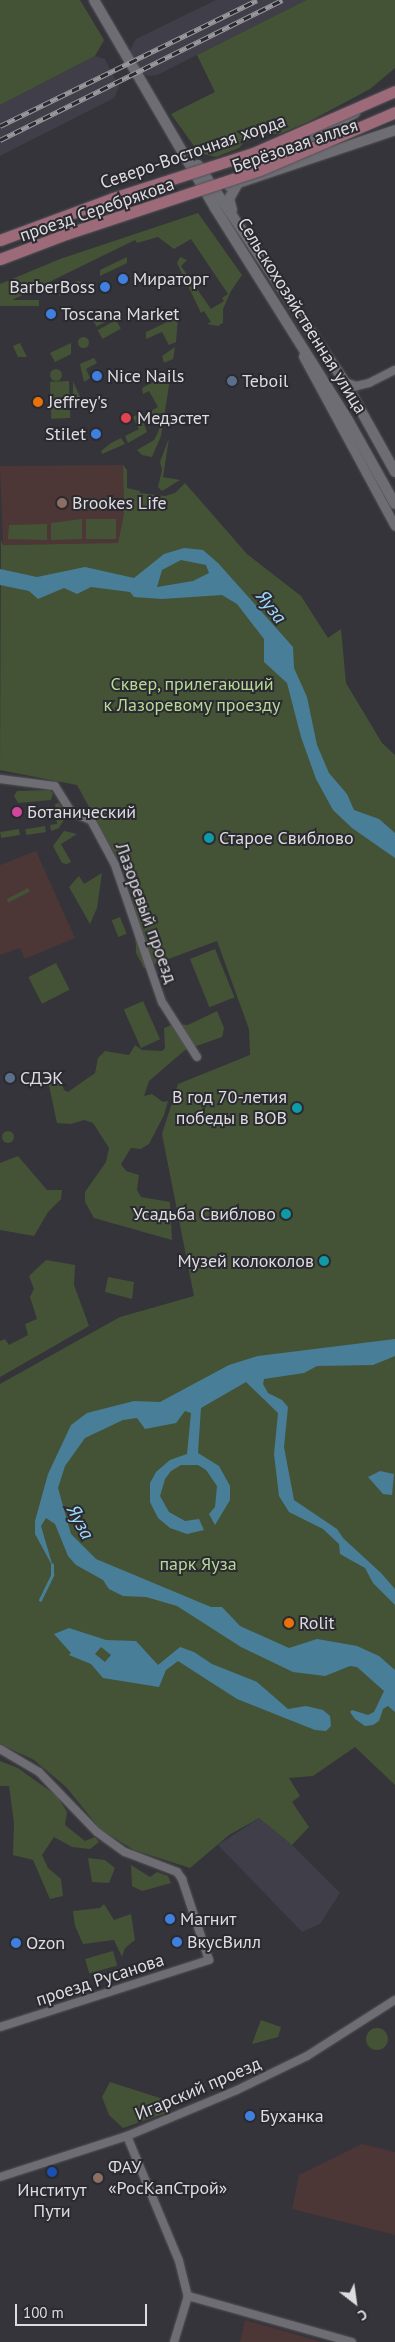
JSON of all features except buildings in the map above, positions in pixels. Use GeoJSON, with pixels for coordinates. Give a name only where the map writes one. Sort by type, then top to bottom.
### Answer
{"type":"FeatureCollection","features":[{"type":"Feature","properties":{"kind":"main road","name":"Сельскохозяйственная улица"},"geometry":{"type":"LineString","coordinates":[[94,0],[179,146],[216,189],[238,220],[345,382],[395,472]]}},
{"type":"Feature","properties":{"kind":"main road","name":"Берёзовая аллея"},"geometry":{"type":"LineString","coordinates":[[202,175],[314,136],[395,90]]}},
{"type":"Feature","properties":{"kind":"main road","name":"Северо-Восточная хорда"},"geometry":{"type":"LineString","coordinates":[[0,241],[104,201],[253,153],[395,90]]}},
{"type":"Feature","properties":{"kind":"main road","name":"Северо-Восточная хорда"},"geometry":{"type":"LineString","coordinates":[[0,260],[66,234],[260,170],[395,112]]}},
{"type":"Feature","properties":{"kind":"main road"},"geometry":{"type":"LineString","coordinates":[[372,136],[395,126]]}},
{"type":"Feature","properties":{"kind":"main road","name":"Берёзовая аллея"},"geometry":{"type":"LineString","coordinates":[[205,192],[238,183],[372,136],[395,130]]}},
{"type":"Feature","properties":{"kind":"main road","name":"Сельскохозяйственная улица"},"geometry":{"type":"LineString","coordinates":[[202,175],[205,192],[348,420],[395,504]]}},
{"type":"Feature","properties":{"kind":"main road","name":"проезд Серебрякова"},"geometry":{"type":"LineString","coordinates":[[0,241],[93,208],[202,175]]}},
{"type":"Feature","properties":{"kind":"main road"},"geometry":{"type":"LineString","coordinates":[[238,183],[229,199],[238,220]]}},
{"type":"Feature","properties":{"kind":"main road","name":"проезд Серебрякова"},"geometry":{"type":"LineString","coordinates":[[0,260],[100,223],[205,192]]}},
{"type":"Feature","properties":{"kind":"street"},"geometry":{"type":"LineString","coordinates":[[275,302],[395,526]]}},
{"type":"Feature","properties":{"kind":"street"},"geometry":{"type":"LineString","coordinates":[[345,382],[356,386],[369,383],[395,370]]}},
{"type":"Feature","properties":{"kind":"street","name":"Лазоревый проезд"},"geometry":{"type":"LineString","coordinates":[[0,779],[55,786],[71,812],[91,820],[116,865],[162,1002],[197,1057]]}},
{"type":"Feature","properties":{"kind":"street","name":"проезд Русанова"},"geometry":{"type":"LineString","coordinates":[[0,1749],[38,1772],[97,1832],[125,1852],[177,1872],[182,1879],[209,1960],[0,2028]]}},
{"type":"Feature","properties":{"kind":"street","name":"Игарский проезд"},"geometry":{"type":"LineString","coordinates":[[0,2177],[127,2136],[237,2090],[307,2056],[395,2000]]}},
{"type":"Feature","properties":{"kind":"street"},"geometry":{"type":"LineString","coordinates":[[127,2136],[179,2261],[188,2296],[174,2342]]}},
{"type":"Feature","properties":{"kind":"street"},"geometry":{"type":"LineString","coordinates":[[188,2296],[352,2342]]}},
{"type":"Feature","properties":{"kind":"shaded area"},"geometry":{"type":"Polygon","coordinates":[[[216,0],[306,0],[157,75],[148,76],[140,71],[129,52],[136,39],[216,0]]]}},
{"type":"Feature","properties":{"kind":"shaded area"},"geometry":{"type":"Polygon","coordinates":[[[95,56],[105,59],[119,87],[114,98],[0,156],[0,105],[95,56]]]}},
{"type":"Feature","properties":{"kind":"shaded area","name":"Brookes Life"},"geometry":{"type":"Polygon","coordinates":[[[123,465],[124,514],[118,543],[3,545],[0,466],[123,465]]]}},
{"type":"Feature","properties":{"kind":"shaded area"},"geometry":{"type":"Polygon","coordinates":[[[36,851],[75,938],[25,959],[20,948],[0,955],[0,865],[36,851]]]}},
{"type":"Feature","properties":{"kind":"shaded area"},"geometry":{"type":"Polygon","coordinates":[[[259,1818],[292,1845],[340,1893],[320,1924],[302,1932],[218,1845],[259,1818]]]}},
{"type":"Feature","properties":{"kind":"shaded area"},"geometry":{"type":"Polygon","coordinates":[[[362,2144],[395,2152],[395,2235],[292,2209],[299,2175],[362,2144]]]}},
{"type":"Feature","properties":{"kind":"shaded area"},"geometry":{"type":"Polygon","coordinates":[[[245,2320],[322,2342],[240,2342],[245,2320]]]}},
{"type":"Feature","properties":{"kind":"green space"},"geometry":{"type":"Polygon","coordinates":[[[0,0],[80,0],[104,40],[95,56],[0,105],[0,0]]]}},
{"type":"Feature","properties":{"kind":"green space"},"geometry":{"type":"Polygon","coordinates":[[[306,0],[395,0],[395,68],[370,89],[310,121],[280,134],[266,134],[244,142],[239,148],[216,157],[199,153],[171,114],[215,92],[197,55],[306,0]]]}},
{"type":"Feature","properties":{"kind":"green space"},"geometry":{"type":"Polygon","coordinates":[[[198,213],[242,275],[231,291],[223,309],[223,323],[218,326],[207,324],[211,322],[204,311],[201,313],[177,263],[180,257],[187,260],[181,266],[211,309],[224,301],[222,298],[228,294],[191,239],[174,249],[158,237],[137,243],[135,240],[0,306],[0,284],[60,259],[198,213]]]}},
{"type":"Feature","properties":{"kind":"green space"},"geometry":{"type":"Polygon","coordinates":[[[127,257],[127,263],[100,276],[100,270],[127,257]]]}},
{"type":"Feature","properties":{"kind":"green space"},"geometry":{"type":"Polygon","coordinates":[[[77,281],[85,283],[59,296],[59,290],[77,281]]]}},
{"type":"Feature","properties":{"kind":"green space"},"geometry":{"type":"Polygon","coordinates":[[[0,300],[39,300],[39,306],[0,306],[0,300]]]}},
{"type":"Feature","properties":{"kind":"green space"},"geometry":{"type":"Polygon","coordinates":[[[111,309],[115,317],[96,327],[92,319],[111,309]]]}},
{"type":"Feature","properties":{"kind":"green space"},"geometry":{"type":"Polygon","coordinates":[[[178,317],[176,342],[169,345],[162,332],[146,339],[146,332],[178,317]]]}},
{"type":"Feature","properties":{"kind":"green space"},"geometry":{"type":"Polygon","coordinates":[[[116,320],[121,329],[102,339],[98,330],[116,320]]]}},
{"type":"Feature","properties":{"kind":"green space"},"geometry":{"type":"Polygon","coordinates":[[[83,336],[89,342],[83,348],[77,342],[83,336]]]}},
{"type":"Feature","properties":{"kind":"green space"},"geometry":{"type":"Polygon","coordinates":[[[20,343],[27,357],[18,357],[13,346],[20,343]]]}},
{"type":"Feature","properties":{"kind":"green space"},"geometry":{"type":"Polygon","coordinates":[[[71,343],[71,354],[55,362],[50,353],[71,343]]]}},
{"type":"Feature","properties":{"kind":"green space"},"geometry":{"type":"Polygon","coordinates":[[[175,347],[173,359],[164,363],[162,356],[175,347]]]}},
{"type":"Feature","properties":{"kind":"green space"},"geometry":{"type":"Polygon","coordinates":[[[94,358],[97,363],[86,369],[90,378],[84,382],[80,364],[94,358]]]}},
{"type":"Feature","properties":{"kind":"green space"},"geometry":{"type":"Polygon","coordinates":[[[56,369],[62,375],[56,381],[50,375],[56,369]]]}},
{"type":"Feature","properties":{"kind":"green space"},"geometry":{"type":"Polygon","coordinates":[[[171,373],[161,436],[152,457],[142,455],[137,450],[154,440],[159,430],[151,411],[158,407],[149,391],[143,394],[142,388],[171,373]]]}},
{"type":"Feature","properties":{"kind":"green space"},"geometry":{"type":"Polygon","coordinates":[[[69,381],[70,418],[51,419],[50,382],[69,381]]]}},
{"type":"Feature","properties":{"kind":"green space"},"geometry":{"type":"Polygon","coordinates":[[[73,381],[82,401],[73,406],[73,381]]]}},
{"type":"Feature","properties":{"kind":"green space"},"geometry":{"type":"Polygon","coordinates":[[[140,413],[147,432],[128,443],[125,436],[139,429],[133,417],[140,413]]]}},
{"type":"Feature","properties":{"kind":"green space"},"geometry":{"type":"Polygon","coordinates":[[[121,438],[125,444],[102,454],[101,451],[121,438]]]}},
{"type":"Feature","properties":{"kind":"green space"},"geometry":{"type":"Polygon","coordinates":[[[169,438],[163,477],[180,480],[162,491],[158,487],[162,470],[160,462],[169,438]]]}},
{"type":"Feature","properties":{"kind":"green space"},"geometry":{"type":"Polygon","coordinates":[[[123,465],[127,470],[127,488],[140,491],[140,493],[165,496],[175,493],[185,483],[247,554],[301,596],[328,638],[341,629],[346,683],[382,743],[395,755],[395,1785],[355,1747],[313,1776],[289,1778],[300,1796],[292,1802],[309,1827],[292,1845],[259,1818],[229,1835],[190,1868],[134,1850],[101,1830],[66,1787],[34,1760],[0,1744],[0,1384],[120,1317],[194,1296],[162,1134],[178,1084],[250,1055],[249,1029],[217,941],[144,968],[136,953],[135,909],[128,878],[77,785],[0,770],[1,540],[3,545],[118,543],[124,514],[123,465]]]}},
{"type":"Feature","properties":{"kind":"green space"},"geometry":{"type":"Polygon","coordinates":[[[82,519],[82,539],[51,540],[51,523],[82,519]]]}},
{"type":"Feature","properties":{"kind":"green space"},"geometry":{"type":"Polygon","coordinates":[[[86,519],[116,519],[116,539],[86,539],[86,519]]]}},
{"type":"Feature","properties":{"kind":"green space"},"geometry":{"type":"Polygon","coordinates":[[[47,524],[47,540],[8,539],[9,525],[47,524]]]}},
{"type":"Feature","properties":{"kind":"green space"},"geometry":{"type":"Polygon","coordinates":[[[49,790],[53,793],[51,800],[18,803],[14,796],[17,791],[49,790]]]}},
{"type":"Feature","properties":{"kind":"green space"},"geometry":{"type":"Polygon","coordinates":[[[59,803],[66,816],[59,828],[51,831],[50,825],[57,824],[55,804],[59,803]]]}},
{"type":"Feature","properties":{"kind":"green space"},"geometry":{"type":"Polygon","coordinates":[[[45,826],[46,832],[26,835],[25,829],[45,826]]]}},
{"type":"Feature","properties":{"kind":"green space"},"geometry":{"type":"Polygon","coordinates":[[[19,829],[20,835],[1,838],[0,832],[19,829]]]}},
{"type":"Feature","properties":{"kind":"green space"},"geometry":{"type":"Polygon","coordinates":[[[64,831],[77,834],[61,844],[71,862],[67,864],[62,863],[53,846],[64,831]]]}},
{"type":"Feature","properties":{"kind":"green space"},"geometry":{"type":"Polygon","coordinates":[[[102,873],[97,908],[90,924],[69,887],[79,876],[84,884],[102,873]]]}},
{"type":"Feature","properties":{"kind":"green space"},"geometry":{"type":"Polygon","coordinates":[[[28,888],[30,892],[8,902],[7,899],[28,888]]]}},
{"type":"Feature","properties":{"kind":"green space"},"geometry":{"type":"Polygon","coordinates":[[[120,917],[127,934],[118,937],[112,920],[120,917]]]}},
{"type":"Feature","properties":{"kind":"green space"},"geometry":{"type":"Polygon","coordinates":[[[215,949],[234,997],[209,1007],[190,959],[215,949]]]}},
{"type":"Feature","properties":{"kind":"green space"},"geometry":{"type":"Polygon","coordinates":[[[56,963],[70,990],[42,1004],[28,977],[56,963]]]}},
{"type":"Feature","properties":{"kind":"green space"},"geometry":{"type":"Polygon","coordinates":[[[143,1001],[160,1039],[141,1048],[124,1010],[143,1001]]]}},
{"type":"Feature","properties":{"kind":"green space"},"geometry":{"type":"Polygon","coordinates":[[[217,1011],[224,1028],[222,1037],[185,1050],[149,1081],[144,1096],[152,1094],[163,1102],[168,1101],[164,1115],[149,1144],[141,1149],[131,1148],[121,1164],[126,1171],[139,1175],[137,1190],[141,1197],[170,1202],[172,1240],[94,1218],[85,1202],[85,1192],[106,1162],[109,1148],[93,1123],[84,1120],[71,1124],[57,1123],[48,1081],[52,1073],[60,1077],[64,1090],[68,1092],[95,1073],[98,1058],[105,1051],[129,1055],[135,1045],[142,1050],[162,1051],[165,1048],[164,1028],[174,1024],[188,1025],[217,1011]]]}},
{"type":"Feature","properties":{"kind":"green space"},"geometry":{"type":"Polygon","coordinates":[[[6,1131],[10,1131],[14,1137],[10,1143],[6,1143],[2,1139],[2,1135],[6,1131]]]}},
{"type":"Feature","properties":{"kind":"green space"},"geometry":{"type":"Polygon","coordinates":[[[18,1156],[47,1190],[62,1190],[61,1199],[48,1212],[34,1236],[0,1230],[0,1163],[18,1156]]]}},
{"type":"Feature","properties":{"kind":"green space"},"geometry":{"type":"Polygon","coordinates":[[[46,1260],[75,1265],[74,1285],[89,1326],[0,1377],[0,1341],[5,1339],[9,1345],[28,1335],[25,1324],[37,1319],[30,1297],[34,1289],[29,1276],[46,1260]]]}},
{"type":"Feature","properties":{"kind":"green space"},"geometry":{"type":"Polygon","coordinates":[[[108,1277],[134,1282],[132,1299],[105,1292],[108,1277]]]}},
{"type":"Feature","properties":{"kind":"green space"},"geometry":{"type":"Polygon","coordinates":[[[0,1761],[18,1768],[57,1796],[67,1812],[65,1825],[85,1841],[95,1837],[99,1842],[90,1849],[72,1847],[54,1837],[42,1855],[48,1868],[61,1879],[63,1896],[50,1899],[33,1860],[13,1855],[14,1823],[9,1786],[0,1786],[0,1761]]]}},
{"type":"Feature","properties":{"kind":"green space"},"geometry":{"type":"Polygon","coordinates":[[[88,1858],[105,1860],[115,1868],[109,1883],[92,1882],[88,1858]]]}},
{"type":"Feature","properties":{"kind":"green space"},"geometry":{"type":"Polygon","coordinates":[[[131,1865],[150,1877],[157,1872],[168,1876],[171,1883],[142,1891],[132,1886],[131,1865]]]}},
{"type":"Feature","properties":{"kind":"green space"},"geometry":{"type":"Polygon","coordinates":[[[104,1904],[114,1920],[131,1914],[135,1940],[125,1948],[122,1957],[114,1940],[83,1944],[75,1926],[73,1911],[100,1908],[104,1904]]]}},
{"type":"Feature","properties":{"kind":"green space"},"geometry":{"type":"Polygon","coordinates":[[[113,1951],[117,1965],[89,1973],[85,1959],[113,1951]]]}},
{"type":"Feature","properties":{"kind":"green space"},"geometry":{"type":"Polygon","coordinates":[[[261,2020],[281,2027],[278,2037],[252,2044],[261,2020]]]}},
{"type":"Feature","properties":{"kind":"green space"},"geometry":{"type":"Polygon","coordinates":[[[373,2028],[381,2028],[388,2035],[388,2043],[381,2050],[373,2050],[366,2043],[366,2035],[373,2028]]]}},
{"type":"Feature","properties":{"kind":"green space"},"geometry":{"type":"Polygon","coordinates":[[[110,2082],[166,2100],[169,2112],[123,2128],[109,2115],[102,2097],[110,2082]]]}},
{"type":"Feature","properties":{"kind":"water"},"geometry":{"type":"Polygon","coordinates":[[[184,548],[203,550],[218,563],[293,647],[294,668],[307,697],[317,745],[329,773],[347,794],[354,810],[379,819],[395,833],[395,858],[352,828],[333,810],[316,779],[301,737],[287,683],[264,662],[264,639],[237,604],[222,595],[162,599],[134,597],[130,592],[91,587],[77,594],[64,588],[38,599],[29,591],[0,585],[0,569],[37,577],[85,567],[134,578],[164,554],[184,548]],[[181,560],[162,570],[157,587],[193,581],[209,573],[206,565],[181,560]]]}},
{"type":"Feature","properties":{"kind":"water"},"geometry":{"type":"Polygon","coordinates":[[[395,1339],[395,1356],[373,1365],[317,1366],[304,1373],[264,1379],[263,1384],[268,1393],[282,1400],[288,1407],[284,1447],[294,1500],[337,1529],[343,1538],[381,1573],[395,1589],[395,1605],[373,1583],[365,1568],[340,1554],[339,1544],[323,1529],[289,1512],[279,1496],[274,1454],[278,1413],[246,1382],[201,1408],[198,1453],[219,1466],[230,1486],[230,1500],[215,1525],[209,1514],[215,1507],[217,1486],[206,1470],[198,1465],[181,1465],[171,1471],[165,1479],[160,1496],[169,1512],[185,1521],[199,1519],[204,1530],[187,1534],[170,1528],[158,1518],[150,1502],[150,1483],[156,1472],[170,1460],[187,1454],[191,1413],[185,1411],[176,1423],[145,1429],[137,1418],[123,1420],[85,1438],[65,1466],[58,1488],[71,1534],[96,1559],[211,1607],[222,1607],[240,1626],[289,1648],[317,1639],[357,1646],[379,1656],[395,1670],[395,1712],[388,1706],[383,1709],[379,1721],[373,1725],[365,1726],[355,1719],[350,1712],[352,1710],[368,1715],[374,1712],[384,1691],[357,1667],[350,1666],[325,1676],[293,1672],[241,1647],[177,1606],[146,1597],[123,1596],[109,1589],[103,1580],[76,1565],[68,1556],[55,1524],[46,1518],[41,1526],[53,1567],[35,1534],[35,1521],[48,1474],[71,1425],[87,1413],[134,1401],[160,1402],[229,1365],[258,1356],[395,1339]]]}},
{"type":"Feature","properties":{"kind":"water"},"geometry":{"type":"Polygon","coordinates":[[[380,1471],[394,1474],[392,1495],[383,1494],[368,1477],[380,1471]]]}},
{"type":"Feature","properties":{"kind":"water"},"geometry":{"type":"Polygon","coordinates":[[[69,1628],[106,1640],[136,1641],[158,1665],[180,1647],[194,1652],[212,1664],[257,1682],[288,1709],[306,1706],[323,1710],[330,1716],[331,1726],[326,1731],[315,1730],[237,1699],[178,1661],[166,1670],[159,1687],[103,1678],[91,1664],[69,1655],[71,1653],[54,1634],[69,1628]],[[101,1647],[95,1654],[105,1662],[111,1655],[101,1647]]]}},
{"type":"Feature","properties":{"kind":"waterway"},"geometry":{"type":"LineString","coordinates":[[40,1600],[52,1575],[52,1565]]}},
{"type":"Feature","properties":{"kind":"railway"},"geometry":{"type":"LineString","coordinates":[[0,126],[257,0]]}},
{"type":"Feature","properties":{"kind":"railway"},"geometry":{"type":"LineString","coordinates":[[0,140],[282,0]]}},
{"type":"Feature","properties":{"kind":"place","name":"Мираторг"},"geometry":{"type":"Point","coordinates":[123,279]}},
{"type":"Feature","properties":{"kind":"place","name":"BarberBoss"},"geometry":{"type":"Point","coordinates":[105,287]}},
{"type":"Feature","properties":{"kind":"place","name":"Toscana Market"},"geometry":{"type":"Point","coordinates":[51,314]}},
{"type":"Feature","properties":{"kind":"place","name":"Nice Nails"},"geometry":{"type":"Point","coordinates":[97,376]}},
{"type":"Feature","properties":{"kind":"place","name":"Teboil"},"geometry":{"type":"Point","coordinates":[232,381]}},
{"type":"Feature","properties":{"kind":"place","name":"Jeffrey's"},"geometry":{"type":"Point","coordinates":[38,402]}},
{"type":"Feature","properties":{"kind":"place","name":"Медэстет"},"geometry":{"type":"Point","coordinates":[126,418]}},
{"type":"Feature","properties":{"kind":"place","name":"Stilet"},"geometry":{"type":"Point","coordinates":[96,434]}},
{"type":"Feature","properties":{"kind":"place","name":"Brookes Life"},"geometry":{"type":"Point","coordinates":[62,503]}},
{"type":"Feature","properties":{"kind":"place","name":"Ботанический"},"geometry":{"type":"Point","coordinates":[17,812]}},
{"type":"Feature","properties":{"kind":"place","name":"Старое Свиблово"},"geometry":{"type":"Point","coordinates":[209,838]}},
{"type":"Feature","properties":{"kind":"place","name":"СДЭК"},"geometry":{"type":"Point","coordinates":[10,1078]}},
{"type":"Feature","properties":{"kind":"place","name":"В год 70-летия победы в ВОВ"},"geometry":{"type":"Point","coordinates":[297,1108]}},
{"type":"Feature","properties":{"kind":"place","name":"Усадьба Свиблово"},"geometry":{"type":"Point","coordinates":[286,1214]}},
{"type":"Feature","properties":{"kind":"place","name":"Музей колоколов"},"geometry":{"type":"Point","coordinates":[324,1261]}},
{"type":"Feature","properties":{"kind":"place","name":"Rolit"},"geometry":{"type":"Point","coordinates":[289,1623]}},
{"type":"Feature","properties":{"kind":"place","name":"Магнит"},"geometry":{"type":"Point","coordinates":[170,1919]}},
{"type":"Feature","properties":{"kind":"place","name":"ВкусВилл"},"geometry":{"type":"Point","coordinates":[177,1942]}},
{"type":"Feature","properties":{"kind":"place","name":"Ozon"},"geometry":{"type":"Point","coordinates":[16,1943]}},
{"type":"Feature","properties":{"kind":"place","name":"Буханка"},"geometry":{"type":"Point","coordinates":[250,2116]}},
{"type":"Feature","properties":{"kind":"place","name":"Институт Пути"},"geometry":{"type":"Point","coordinates":[52,2172]}},
{"type":"Feature","properties":{"kind":"place","name":"ФАУ «РосКапСтрой»"},"geometry":{"type":"Point","coordinates":[98,2178]}},
{"type":"Feature","properties":{"kind":"water label","name":"Яуза"},"geometry":{"type":"Point","coordinates":[271,607]}},
{"type":"Feature","properties":{"kind":"water label","name":"Яуза"},"geometry":{"type":"Point","coordinates":[80,1522]}},
{"type":"Feature","properties":{"kind":"park label","name":"Сквер, прилегающий к Лазоревому проезду"},"geometry":{"type":"Point","coordinates":[192,695]}},
{"type":"Feature","properties":{"kind":"park label","name":"парк Яуза"},"geometry":{"type":"Point","coordinates":[198,1564]}}]}
